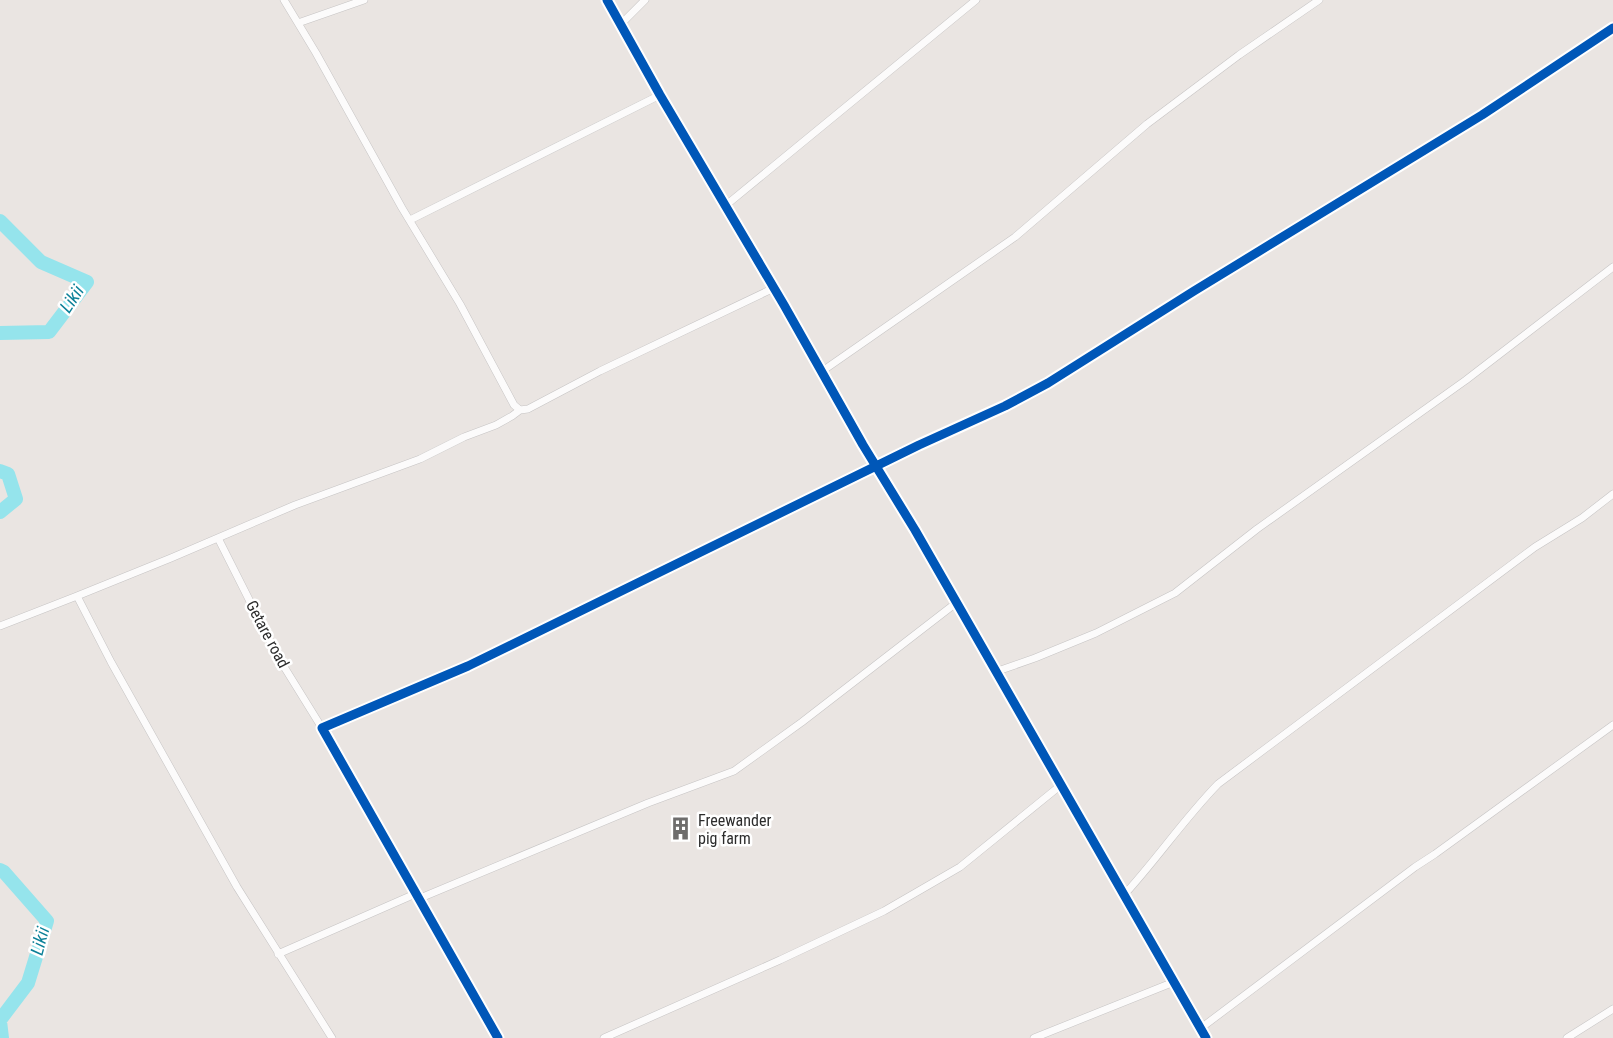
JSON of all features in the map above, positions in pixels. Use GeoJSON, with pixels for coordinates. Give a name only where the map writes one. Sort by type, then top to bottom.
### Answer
{"type":"FeatureCollection","features":[{"type":"Feature","properties":{"kind":"street"},"geometry":{"type":"LineString","coordinates":[[284,0],[460,304],[514,405],[520,410]]}},
{"type":"Feature","properties":{"kind":"street"},"geometry":{"type":"LineString","coordinates":[[298,23],[364,0]]}},
{"type":"Feature","properties":{"kind":"street"},"geometry":{"type":"LineString","coordinates":[[607,0],[1206,1038]]}},
{"type":"Feature","properties":{"kind":"street"},"geometry":{"type":"LineString","coordinates":[[621,24],[645,0]]}},
{"type":"Feature","properties":{"kind":"street"},"geometry":{"type":"LineString","coordinates":[[725,206],[976,0]]}},
{"type":"Feature","properties":{"kind":"street"},"geometry":{"type":"LineString","coordinates":[[821,372],[1015,237],[1147,124],[1268,34],[1319,0]]}},
{"type":"Feature","properties":{"kind":"street"},"geometry":{"type":"LineString","coordinates":[[322,728],[468,666],[919,445],[1005,406],[1048,383],[1482,115],[1613,28]]}},
{"type":"Feature","properties":{"kind":"street"},"geometry":{"type":"LineString","coordinates":[[410,220],[660,95]]}},
{"type":"Feature","properties":{"kind":"street"},"geometry":{"type":"LineString","coordinates":[[995,672],[1096,633],[1175,593],[1257,528],[1466,380],[1613,267]]}},
{"type":"Feature","properties":{"kind":"street"},"geometry":{"type":"LineString","coordinates":[[0,626],[295,505],[420,459],[464,437],[496,425],[520,410],[534,406],[600,371],[774,288]]}},
{"type":"Feature","properties":{"kind":"street"},"geometry":{"type":"LineString","coordinates":[[1124,895],[1218,784],[1535,548],[1575,523],[1613,494]]}},
{"type":"Feature","properties":{"kind":"street","name":"Getare road"},"geometry":{"type":"LineString","coordinates":[[218,538],[278,657],[322,728],[498,1038]]}},
{"type":"Feature","properties":{"kind":"street"},"geometry":{"type":"LineString","coordinates":[[76,596],[218,852],[278,954],[332,1038]]}},
{"type":"Feature","properties":{"kind":"street"},"geometry":{"type":"LineString","coordinates":[[278,954],[416,896],[734,771],[957,603]]}},
{"type":"Feature","properties":{"kind":"street"},"geometry":{"type":"LineString","coordinates":[[1201,1029],[1408,872],[1613,725]]}},
{"type":"Feature","properties":{"kind":"street"},"geometry":{"type":"LineString","coordinates":[[604,1038],[884,911],[960,867],[1061,785]]}},
{"type":"Feature","properties":{"kind":"street"},"geometry":{"type":"LineString","coordinates":[[1034,1038],[1174,982]]}},
{"type":"Feature","properties":{"kind":"street"},"geometry":{"type":"LineString","coordinates":[[1567,1038],[1613,1009]]}},
{"type":"Feature","properties":{"kind":"waterway","name":"Likii"},"geometry":{"type":"LineString","coordinates":[[0,221],[41,262],[87,282],[49,332],[0,333]]}},
{"type":"Feature","properties":{"kind":"waterway","name":"Likii"},"geometry":{"type":"LineString","coordinates":[[0,471],[8,474],[16,499],[0,512]]}},
{"type":"Feature","properties":{"kind":"waterway","name":"Likii"},"geometry":{"type":"LineString","coordinates":[[0,870],[47,921],[28,983],[0,1020]]}},
{"type":"Feature","properties":{"kind":"waterway","name":"Likii"},"geometry":{"type":"LineString","coordinates":[[0,1021],[2,1038]]}},
{"type":"Feature","properties":{"kind":"cycle path"},"geometry":{"type":"LineString","coordinates":[[607,0],[863,445],[915,530],[1206,1038]]}},
{"type":"Feature","properties":{"kind":"cycle path"},"geometry":{"type":"LineString","coordinates":[[498,1038],[322,728],[468,666],[919,445],[1005,406],[1048,383],[1482,115],[1613,28]]}},
{"type":"Feature","properties":{"kind":"place","name":"Freewander pig farm"},"geometry":{"type":"Point","coordinates":[680,829]}}]}
